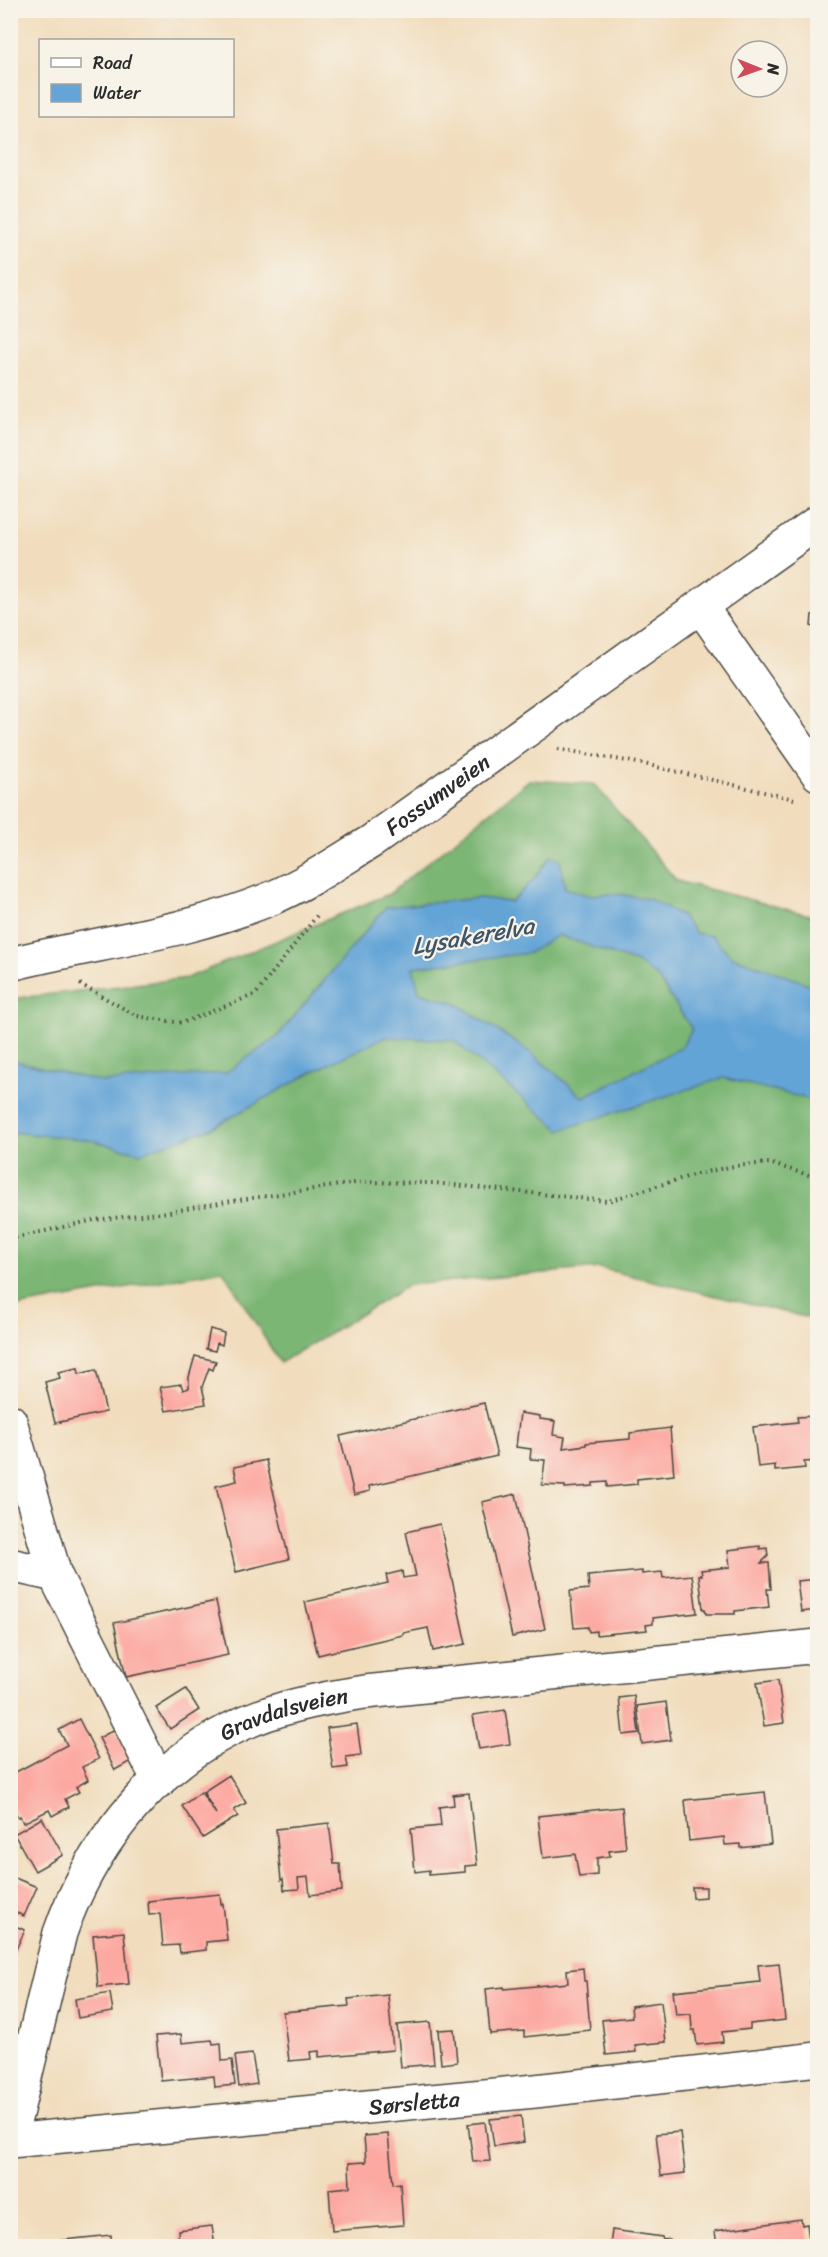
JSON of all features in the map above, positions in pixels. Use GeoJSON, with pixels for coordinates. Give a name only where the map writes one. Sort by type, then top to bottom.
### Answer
{"type":"FeatureCollection","features":[{"type":"Feature","properties":{"kind":"street","name":"Fossumveien"},"geometry":{"type":"LineString","coordinates":[[10,964],[140,938],[205,921],[272,898],[320,873],[372,841],[818,522]]}},
{"type":"Feature","properties":{"kind":"street"},"geometry":{"type":"LineString","coordinates":[[701,607],[818,774]]}},
{"type":"Feature","properties":{"kind":"street"},"geometry":{"type":"LineString","coordinates":[[10,1421],[27,1574],[159,1781]]}},
{"type":"Feature","properties":{"kind":"street","name":"Gravdalsveien"},"geometry":{"type":"LineString","coordinates":[[10,2140],[60,1933],[71,1902],[88,1868],[111,1833],[159,1781],[198,1749],[229,1730],[291,1706],[365,1692],[818,1646]]}},
{"type":"Feature","properties":{"kind":"street","name":"Sørsletta"},"geometry":{"type":"LineString","coordinates":[[10,2140],[546,2090],[818,2059]]}},
{"type":"Feature","properties":{"kind":"path"},"geometry":{"type":"LineString","coordinates":[[548,747],[644,764],[795,799]]}},
{"type":"Feature","properties":{"kind":"path"},"geometry":{"type":"LineString","coordinates":[[72,979],[137,1016],[182,1023],[256,994],[324,906]]}},
{"type":"Feature","properties":{"kind":"path"},"geometry":{"type":"LineString","coordinates":[[10,1239],[94,1220],[170,1212],[361,1182],[434,1183],[608,1200],[696,1174],[735,1166],[769,1163],[818,1178]]}},
{"type":"Feature","properties":{"kind":"green space"},"geometry":{"type":"Polygon","coordinates":[[[529,780],[594,784],[677,881],[817,917],[817,1320],[599,1268],[409,1285],[280,1363],[223,1270],[16,1307],[11,1314],[11,999],[187,978],[389,894],[529,780]]]}},
{"type":"Feature","properties":{"kind":"water","name":"Lysakerelva"},"geometry":{"type":"Polygon","coordinates":[[[551,856],[560,860],[565,888],[587,895],[618,894],[650,899],[682,916],[695,933],[712,936],[731,956],[817,987],[817,1101],[723,1078],[560,1130],[453,1040],[385,1037],[312,1072],[212,1128],[140,1153],[91,1140],[11,1132],[11,1060],[102,1082],[225,1073],[276,1038],[386,907],[481,898],[511,902],[534,879],[551,856]],[[558,935],[529,953],[413,967],[419,992],[456,1003],[530,1052],[583,1097],[681,1048],[692,1029],[657,977],[637,963],[558,935]]]}},
{"type":"Feature","properties":{"kind":"building"},"geometry":{"type":"Polygon","coordinates":[[[818,612],[818,630],[811,626],[812,615],[818,612]]]}},
{"type":"Feature","properties":{"kind":"building"},"geometry":{"type":"Polygon","coordinates":[[[210,1329],[224,1333],[222,1345],[217,1343],[215,1351],[206,1349],[210,1329]]]}},
{"type":"Feature","properties":{"kind":"building"},"geometry":{"type":"Polygon","coordinates":[[[195,1356],[216,1361],[213,1370],[209,1368],[202,1387],[206,1404],[166,1411],[160,1387],[181,1384],[183,1390],[189,1388],[189,1377],[195,1356]]]}},
{"type":"Feature","properties":{"kind":"building"},"geometry":{"type":"Polygon","coordinates":[[[78,1368],[79,1374],[96,1370],[106,1412],[55,1423],[45,1382],[60,1378],[58,1372],[78,1368]]]}},
{"type":"Feature","properties":{"kind":"building"},"geometry":{"type":"Polygon","coordinates":[[[484,1403],[497,1456],[369,1486],[370,1491],[354,1495],[340,1436],[484,1403]]]}},
{"type":"Feature","properties":{"kind":"building"},"geometry":{"type":"Polygon","coordinates":[[[520,1413],[555,1421],[553,1435],[565,1437],[563,1448],[586,1445],[586,1443],[630,1439],[630,1433],[670,1428],[674,1475],[637,1479],[637,1484],[607,1487],[607,1482],[593,1483],[593,1486],[565,1488],[565,1486],[542,1485],[545,1460],[530,1459],[531,1449],[516,1447],[520,1413]]]}},
{"type":"Feature","properties":{"kind":"building"},"geometry":{"type":"Polygon","coordinates":[[[815,1413],[818,1413],[818,1461],[804,1462],[805,1468],[775,1471],[775,1465],[758,1467],[753,1427],[798,1422],[797,1417],[815,1416],[815,1413]]]}},
{"type":"Feature","properties":{"kind":"building"},"geometry":{"type":"Polygon","coordinates":[[[266,1460],[289,1559],[236,1572],[216,1486],[237,1481],[234,1467],[266,1460]]]}},
{"type":"Feature","properties":{"kind":"building"},"geometry":{"type":"Polygon","coordinates":[[[516,1494],[545,1629],[512,1637],[482,1502],[516,1494]]]}},
{"type":"Feature","properties":{"kind":"building"},"geometry":{"type":"Polygon","coordinates":[[[440,1524],[466,1644],[433,1651],[428,1628],[318,1655],[305,1602],[388,1583],[386,1575],[402,1571],[403,1578],[416,1576],[406,1532],[440,1524]]]}},
{"type":"Feature","properties":{"kind":"building"},"geometry":{"type":"Polygon","coordinates":[[[760,1546],[760,1549],[767,1548],[768,1556],[761,1563],[769,1563],[771,1589],[767,1589],[769,1607],[735,1611],[735,1614],[706,1614],[703,1609],[699,1575],[702,1575],[701,1570],[730,1567],[728,1550],[760,1546]]]}},
{"type":"Feature","properties":{"kind":"building"},"geometry":{"type":"Polygon","coordinates":[[[642,1571],[642,1574],[662,1572],[663,1578],[692,1575],[697,1613],[653,1618],[653,1624],[646,1625],[647,1630],[596,1635],[596,1631],[589,1632],[588,1627],[574,1628],[570,1591],[589,1589],[588,1576],[642,1571]]]}},
{"type":"Feature","properties":{"kind":"building"},"geometry":{"type":"Polygon","coordinates":[[[818,1579],[818,1610],[801,1612],[797,1581],[818,1579]]]}},
{"type":"Feature","properties":{"kind":"building"},"geometry":{"type":"Polygon","coordinates":[[[216,1601],[228,1655],[126,1677],[114,1623],[216,1601]]]}},
{"type":"Feature","properties":{"kind":"building"},"geometry":{"type":"Polygon","coordinates":[[[778,1680],[784,1723],[764,1726],[757,1683],[778,1680]]]}},
{"type":"Feature","properties":{"kind":"building"},"geometry":{"type":"Polygon","coordinates":[[[186,1689],[199,1710],[170,1729],[156,1708],[186,1689]]]}},
{"type":"Feature","properties":{"kind":"building"},"geometry":{"type":"Polygon","coordinates":[[[634,1696],[639,1733],[623,1735],[619,1698],[634,1696]]]}},
{"type":"Feature","properties":{"kind":"building"},"geometry":{"type":"Polygon","coordinates":[[[666,1702],[671,1740],[642,1744],[637,1706],[666,1702]]]}},
{"type":"Feature","properties":{"kind":"building"},"geometry":{"type":"Polygon","coordinates":[[[505,1710],[510,1744],[479,1749],[473,1715],[505,1710]]]}},
{"type":"Feature","properties":{"kind":"building"},"geometry":{"type":"Polygon","coordinates":[[[79,1719],[99,1759],[82,1767],[88,1780],[76,1787],[79,1792],[65,1799],[69,1807],[52,1816],[49,1810],[23,1823],[10,1803],[10,1761],[16,1772],[67,1745],[59,1730],[79,1719]]]}},
{"type":"Feature","properties":{"kind":"building"},"geometry":{"type":"Polygon","coordinates":[[[357,1724],[361,1755],[346,1757],[348,1767],[333,1769],[327,1728],[357,1724]]]}},
{"type":"Feature","properties":{"kind":"building"},"geometry":{"type":"Polygon","coordinates":[[[115,1729],[131,1761],[115,1770],[99,1738],[115,1729]]]}},
{"type":"Feature","properties":{"kind":"building"},"geometry":{"type":"Polygon","coordinates":[[[229,1775],[246,1803],[234,1810],[238,1816],[203,1838],[182,1806],[201,1792],[216,1814],[203,1792],[229,1775]]]}},
{"type":"Feature","properties":{"kind":"building"},"geometry":{"type":"Polygon","coordinates":[[[765,1792],[771,1844],[740,1848],[740,1844],[725,1845],[724,1837],[689,1841],[685,1800],[765,1792]]]}},
{"type":"Feature","properties":{"kind":"building"},"geometry":{"type":"Polygon","coordinates":[[[469,1793],[477,1865],[465,1866],[465,1872],[429,1875],[429,1870],[415,1872],[411,1829],[441,1826],[439,1807],[454,1805],[453,1795],[469,1793]]]}},
{"type":"Feature","properties":{"kind":"building"},"geometry":{"type":"Polygon","coordinates":[[[622,1807],[626,1849],[609,1851],[610,1856],[597,1858],[597,1875],[579,1877],[575,1854],[543,1858],[538,1816],[622,1807]]]}},
{"type":"Feature","properties":{"kind":"building"},"geometry":{"type":"Polygon","coordinates":[[[42,1818],[63,1855],[35,1871],[14,1834],[42,1818]]]}},
{"type":"Feature","properties":{"kind":"building"},"geometry":{"type":"Polygon","coordinates":[[[329,1823],[334,1864],[340,1864],[342,1891],[310,1895],[308,1877],[298,1878],[299,1889],[284,1890],[276,1829],[329,1823]]]}},
{"type":"Feature","properties":{"kind":"building"},"geometry":{"type":"Polygon","coordinates":[[[818,1838],[818,1862],[816,1862],[813,1839],[818,1838]]]}},
{"type":"Feature","properties":{"kind":"building"},"geometry":{"type":"Polygon","coordinates":[[[10,1876],[37,1887],[24,1916],[10,1910],[10,1876]]]}},
{"type":"Feature","properties":{"kind":"building"},"geometry":{"type":"Polygon","coordinates":[[[692,1887],[706,1887],[706,1897],[693,1898],[692,1887]]]}},
{"type":"Feature","properties":{"kind":"building"},"geometry":{"type":"Polygon","coordinates":[[[220,1894],[227,1940],[206,1942],[206,1950],[180,1953],[179,1945],[163,1946],[160,1914],[149,1915],[148,1901],[220,1894]]]}},
{"type":"Feature","properties":{"kind":"building"},"geometry":{"type":"Polygon","coordinates":[[[10,1924],[25,1930],[10,1962],[10,1924]]]}},
{"type":"Feature","properties":{"kind":"building"},"geometry":{"type":"Polygon","coordinates":[[[124,1932],[129,1984],[98,1987],[93,1935],[124,1932]]]}},
{"type":"Feature","properties":{"kind":"building"},"geometry":{"type":"Polygon","coordinates":[[[779,1963],[785,2020],[750,2024],[750,2029],[722,2032],[723,2042],[697,2045],[695,2030],[692,2030],[691,2014],[676,2015],[673,1991],[760,1982],[758,1965],[779,1963]]]}},
{"type":"Feature","properties":{"kind":"building"},"geometry":{"type":"Polygon","coordinates":[[[583,1968],[590,2030],[524,2037],[524,2031],[490,2034],[486,1989],[568,1983],[567,1970],[583,1968]]]}},
{"type":"Feature","properties":{"kind":"building"},"geometry":{"type":"Polygon","coordinates":[[[818,1979],[818,2026],[815,2026],[810,1980],[818,1979]]]}},
{"type":"Feature","properties":{"kind":"building"},"geometry":{"type":"Polygon","coordinates":[[[110,1993],[113,2012],[78,2018],[75,1999],[110,1993]]]}},
{"type":"Feature","properties":{"kind":"building"},"geometry":{"type":"Polygon","coordinates":[[[388,1995],[393,2050],[319,2057],[319,2051],[310,2052],[311,2059],[289,2061],[283,2012],[349,2006],[348,1999],[388,1995]]]}},
{"type":"Feature","properties":{"kind":"building"},"geometry":{"type":"Polygon","coordinates":[[[661,2002],[666,2042],[635,2045],[636,2052],[606,2055],[602,2020],[632,2017],[631,2006],[661,2002]]]}},
{"type":"Feature","properties":{"kind":"building"},"geometry":{"type":"Polygon","coordinates":[[[430,2022],[434,2064],[401,2067],[397,2025],[430,2022]]]}},
{"type":"Feature","properties":{"kind":"building"},"geometry":{"type":"Polygon","coordinates":[[[454,2029],[457,2062],[441,2064],[438,2030],[454,2029]]]}},
{"type":"Feature","properties":{"kind":"building"},"geometry":{"type":"Polygon","coordinates":[[[181,2034],[182,2043],[212,2040],[213,2044],[221,2043],[222,2061],[232,2060],[235,2085],[215,2087],[214,2076],[161,2081],[156,2036],[181,2034]]]}},
{"type":"Feature","properties":{"kind":"building"},"geometry":{"type":"Polygon","coordinates":[[[252,2054],[257,2084],[239,2087],[235,2056],[252,2054]]]}},
{"type":"Feature","properties":{"kind":"building"},"geometry":{"type":"Polygon","coordinates":[[[521,2116],[524,2142],[494,2146],[490,2119],[521,2116]]]}},
{"type":"Feature","properties":{"kind":"building"},"geometry":{"type":"Polygon","coordinates":[[[485,2122],[490,2161],[473,2162],[468,2124],[485,2122]]]}},
{"type":"Feature","properties":{"kind":"building"},"geometry":{"type":"Polygon","coordinates":[[[680,2132],[685,2173],[661,2176],[656,2134],[680,2132]]]}},
{"type":"Feature","properties":{"kind":"building"},"geometry":{"type":"Polygon","coordinates":[[[388,2134],[393,2184],[400,2183],[403,2225],[332,2231],[329,2189],[350,2187],[349,2163],[366,2162],[364,2136],[388,2134]]]}},
{"type":"Feature","properties":{"kind":"building"},"geometry":{"type":"Polygon","coordinates":[[[801,2219],[802,2225],[807,2224],[810,2246],[717,2246],[715,2231],[801,2219]]]}},
{"type":"Feature","properties":{"kind":"building"},"geometry":{"type":"Polygon","coordinates":[[[212,2226],[215,2246],[179,2246],[178,2230],[212,2226]]]}},
{"type":"Feature","properties":{"kind":"building"},"geometry":{"type":"Polygon","coordinates":[[[612,2230],[662,2237],[663,2240],[670,2239],[671,2246],[610,2246],[612,2230]]]}},
{"type":"Feature","properties":{"kind":"building"},"geometry":{"type":"Polygon","coordinates":[[[111,2235],[112,2246],[56,2246],[55,2241],[111,2235]]]}}]}
